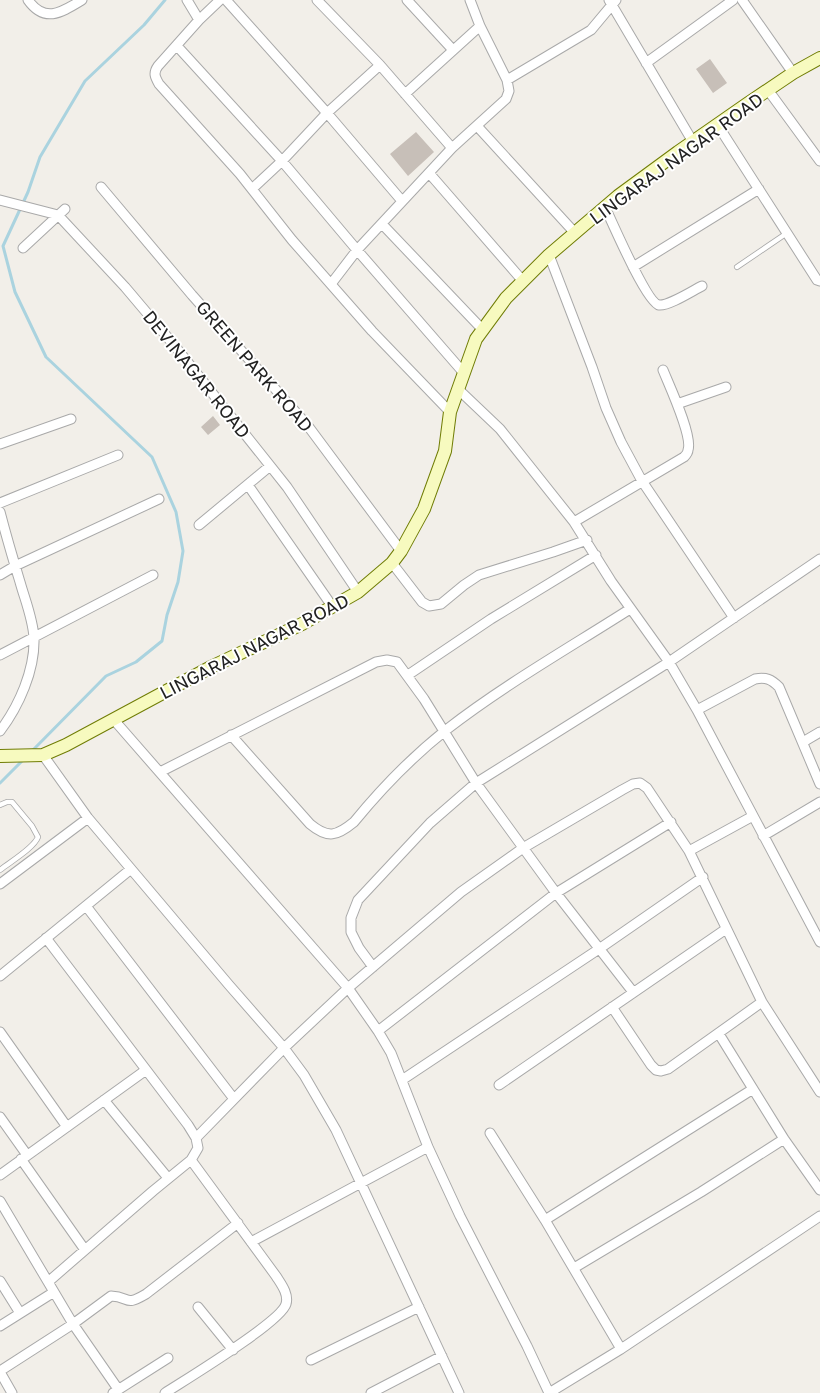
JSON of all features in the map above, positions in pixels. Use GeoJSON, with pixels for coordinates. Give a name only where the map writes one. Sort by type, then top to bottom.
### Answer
{"type":"FeatureCollection","features":[{"type":"Feature","properties":{"kind":"street"},"geometry":{"type":"LineString","coordinates":[[28,0],[34,8],[46,15],[61,12],[80,1]]}},
{"type":"Feature","properties":{"kind":"street"},"geometry":{"type":"LineString","coordinates":[[187,0],[200,20]]}},
{"type":"Feature","properties":{"kind":"street"},"geometry":{"type":"LineString","coordinates":[[220,0],[155,70],[155,76],[159,84],[252,189],[292,240],[372,331],[450,412]]}},
{"type":"Feature","properties":{"kind":"street"},"geometry":{"type":"LineString","coordinates":[[226,0],[402,200]]}},
{"type":"Feature","properties":{"kind":"street"},"geometry":{"type":"LineString","coordinates":[[317,0],[380,65],[452,148]]}},
{"type":"Feature","properties":{"kind":"street"},"geometry":{"type":"LineString","coordinates":[[331,284],[357,250],[402,200],[452,148],[506,99],[509,91],[506,80],[480,26],[470,0]]}},
{"type":"Feature","properties":{"kind":"street"},"geometry":{"type":"LineString","coordinates":[[646,63],[733,0]]}},
{"type":"Feature","properties":{"kind":"street"},"geometry":{"type":"LineString","coordinates":[[742,0],[793,73]]}},
{"type":"Feature","properties":{"kind":"street"},"geometry":{"type":"LineString","coordinates":[[411,1],[453,50]]}},
{"type":"Feature","properties":{"kind":"street"},"geometry":{"type":"LineString","coordinates":[[506,80],[591,30],[612,2],[693,142]]}},
{"type":"Feature","properties":{"kind":"street"},"geometry":{"type":"LineString","coordinates":[[405,94],[480,26]]}},
{"type":"Feature","properties":{"kind":"street"},"geometry":{"type":"LineString","coordinates":[[177,46],[282,161],[463,372]]}},
{"type":"Feature","properties":{"kind":"street","name":"LINGARAJ NAGAR ROAD"},"geometry":{"type":"LineString","coordinates":[[0,756],[38,755],[66,745],[165,691],[302,624],[358,592],[392,563],[401,551],[424,509],[445,452],[450,412],[459,390],[463,372],[476,339],[506,298],[549,255],[618,196],[717,124],[793,73],[820,58]]}},
{"type":"Feature","properties":{"kind":"street"},"geometry":{"type":"LineString","coordinates":[[252,189],[282,161],[327,113],[380,65]]}},
{"type":"Feature","properties":{"kind":"street"},"geometry":{"type":"LineString","coordinates":[[768,90],[817,151],[820,161]]}},
{"type":"Feature","properties":{"kind":"street"},"geometry":{"type":"LineString","coordinates":[[717,124],[817,280],[820,281]]}},
{"type":"Feature","properties":{"kind":"street"},"geometry":{"type":"LineString","coordinates":[[477,126],[575,233]]}},
{"type":"Feature","properties":{"kind":"street"},"geometry":{"type":"LineString","coordinates":[[429,173],[522,280]]}},
{"type":"Feature","properties":{"kind":"street","name":"GREEN PARK ROAD"},"geometry":{"type":"LineString","coordinates":[[101,187],[192,295],[308,426],[401,551]]}},
{"type":"Feature","properties":{"kind":"street"},"geometry":{"type":"LineString","coordinates":[[633,267],[759,190]]}},
{"type":"Feature","properties":{"kind":"street"},"geometry":{"type":"LineString","coordinates":[[0,200],[61,212]]}},
{"type":"Feature","properties":{"kind":"street"},"geometry":{"type":"LineString","coordinates":[[604,207],[633,267],[651,299],[656,304],[663,305],[672,302],[702,286]]}},
{"type":"Feature","properties":{"kind":"street"},"geometry":{"type":"LineString","coordinates":[[23,248],[61,212]]}},
{"type":"Feature","properties":{"kind":"street","name":"DEVINAGAR ROAD"},"geometry":{"type":"LineString","coordinates":[[61,212],[162,330],[287,487],[358,592]]}},
{"type":"Feature","properties":{"kind":"street"},"geometry":{"type":"LineString","coordinates":[[382,224],[482,329]]}},
{"type":"Feature","properties":{"kind":"street"},"geometry":{"type":"LineString","coordinates":[[549,255],[606,408],[621,442],[642,481],[734,618]]}},
{"type":"Feature","properties":{"kind":"street"},"geometry":{"type":"LineString","coordinates":[[574,522],[684,457],[689,449],[678,404],[663,370]]}},
{"type":"Feature","properties":{"kind":"street"},"geometry":{"type":"LineString","coordinates":[[678,404],[726,387]]}},
{"type":"Feature","properties":{"kind":"street"},"geometry":{"type":"LineString","coordinates":[[459,390],[500,429],[574,522],[611,581],[669,662],[697,710],[820,942]]}},
{"type":"Feature","properties":{"kind":"street"},"geometry":{"type":"LineString","coordinates":[[0,444],[71,419]]}},
{"type":"Feature","properties":{"kind":"street"},"geometry":{"type":"LineString","coordinates":[[0,503],[118,455]]}},
{"type":"Feature","properties":{"kind":"street"},"geometry":{"type":"LineString","coordinates":[[199,525],[270,466]]}},
{"type":"Feature","properties":{"kind":"street"},"geometry":{"type":"LineString","coordinates":[[248,485],[332,606]]}},
{"type":"Feature","properties":{"kind":"street"},"geometry":{"type":"LineString","coordinates":[[0,575],[15,566],[159,499]]}},
{"type":"Feature","properties":{"kind":"street"},"geometry":{"type":"LineString","coordinates":[[0,512],[30,616],[34,638],[32,660],[27,680],[0,731]]}},
{"type":"Feature","properties":{"kind":"street"},"geometry":{"type":"LineString","coordinates":[[392,563],[422,602],[429,606],[441,604],[479,575],[586,540]]}},
{"type":"Feature","properties":{"kind":"street"},"geometry":{"type":"LineString","coordinates":[[408,675],[491,619],[596,555]]}},
{"type":"Feature","properties":{"kind":"street"},"geometry":{"type":"LineString","coordinates":[[373,967],[359,948],[351,932],[351,918],[358,900],[430,823],[476,783],[669,662],[820,559]]}},
{"type":"Feature","properties":{"kind":"street"},"geometry":{"type":"LineString","coordinates":[[0,654],[153,575]]}},
{"type":"Feature","properties":{"kind":"street"},"geometry":{"type":"LineString","coordinates":[[231,735],[310,824],[321,834],[333,834],[346,829],[354,822],[404,767],[444,732],[483,703],[630,609]]}},
{"type":"Feature","properties":{"kind":"street"},"geometry":{"type":"LineString","coordinates":[[160,772],[376,662],[387,660],[397,662],[408,675],[476,783],[556,893],[634,992]]}},
{"type":"Feature","properties":{"kind":"street"},"geometry":{"type":"LineString","coordinates":[[697,710],[755,679],[773,680],[779,686],[820,784]]}},
{"type":"Feature","properties":{"kind":"street"},"geometry":{"type":"LineString","coordinates":[[114,720],[348,988],[378,1031],[391,1053],[428,1147],[460,1216],[549,1393],[621,1349],[820,1216]]}},
{"type":"Feature","properties":{"kind":"street"},"geometry":{"type":"LineString","coordinates":[[803,742],[820,732]]}},
{"type":"Feature","properties":{"kind":"street"},"geometry":{"type":"LineString","coordinates":[[38,755],[88,818],[284,1048],[304,1075],[336,1130],[459,1393]]}},
{"type":"Feature","properties":{"kind":"street"},"geometry":{"type":"LineString","coordinates":[[196,1138],[284,1048],[348,988],[461,892],[523,848],[633,784],[640,783],[647,788],[689,851],[762,1002],[820,1092]]}},
{"type":"Feature","properties":{"kind":"street"},"geometry":{"type":"LineString","coordinates":[[763,836],[820,802]]}},
{"type":"Feature","properties":{"kind":"street"},"geometry":{"type":"LineString","coordinates":[[689,851],[753,816]]}},
{"type":"Feature","properties":{"kind":"street"},"geometry":{"type":"LineString","coordinates":[[0,884],[88,818]]}},
{"type":"Feature","properties":{"kind":"street"},"geometry":{"type":"LineString","coordinates":[[378,1031],[556,893],[671,822]]}},
{"type":"Feature","properties":{"kind":"street"},"geometry":{"type":"LineString","coordinates":[[0,976],[131,869]]}},
{"type":"Feature","properties":{"kind":"street"},"geometry":{"type":"LineString","coordinates":[[402,1080],[599,949],[702,877]]}},
{"type":"Feature","properties":{"kind":"street"},"geometry":{"type":"LineString","coordinates":[[86,906],[234,1099]]}},
{"type":"Feature","properties":{"kind":"street"},"geometry":{"type":"LineString","coordinates":[[499,1085],[726,929]]}},
{"type":"Feature","properties":{"kind":"street"},"geometry":{"type":"LineString","coordinates":[[46,938],[188,1125],[196,1138],[198,1148],[191,1160],[48,1282]]}},
{"type":"Feature","properties":{"kind":"street"},"geometry":{"type":"LineString","coordinates":[[612,1007],[656,1070],[661,1071],[668,1069],[762,1002]]}},
{"type":"Feature","properties":{"kind":"street"},"geometry":{"type":"LineString","coordinates":[[0,1032],[67,1127]]}},
{"type":"Feature","properties":{"kind":"street"},"geometry":{"type":"LineString","coordinates":[[719,1034],[784,1139],[820,1190]]}},
{"type":"Feature","properties":{"kind":"street"},"geometry":{"type":"LineString","coordinates":[[0,1175],[146,1070]]}},
{"type":"Feature","properties":{"kind":"street"},"geometry":{"type":"LineString","coordinates":[[545,1220],[754,1089]]}},
{"type":"Feature","properties":{"kind":"street"},"geometry":{"type":"LineString","coordinates":[[104,1100],[168,1178]]}},
{"type":"Feature","properties":{"kind":"street"},"geometry":{"type":"LineString","coordinates":[[0,1117],[24,1157],[86,1250]]}},
{"type":"Feature","properties":{"kind":"street"},"geometry":{"type":"LineString","coordinates":[[490,1132],[574,1268],[621,1349]]}},
{"type":"Feature","properties":{"kind":"street"},"geometry":{"type":"LineString","coordinates":[[574,1268],[701,1192],[784,1139]]}},
{"type":"Feature","properties":{"kind":"street"},"geometry":{"type":"LineString","coordinates":[[251,1242],[428,1147]]}},
{"type":"Feature","properties":{"kind":"street"},"geometry":{"type":"LineString","coordinates":[[165,1393],[233,1350],[276,1316],[284,1309],[287,1303],[282,1285],[191,1160]]}},
{"type":"Feature","properties":{"kind":"street"},"geometry":{"type":"LineString","coordinates":[[0,1202],[72,1324],[116,1391],[168,1358]]}},
{"type":"Feature","properties":{"kind":"street"},"geometry":{"type":"LineString","coordinates":[[12,1393],[3,1386],[0,1371],[111,1296],[117,1296],[128,1302],[146,1294],[238,1223]]}},
{"type":"Feature","properties":{"kind":"street"},"geometry":{"type":"LineString","coordinates":[[0,1281],[20,1313]]}},
{"type":"Feature","properties":{"kind":"street"},"geometry":{"type":"LineString","coordinates":[[0,1326],[54,1292]]}},
{"type":"Feature","properties":{"kind":"street"},"geometry":{"type":"LineString","coordinates":[[198,1307],[233,1350]]}},
{"type":"Feature","properties":{"kind":"street"},"geometry":{"type":"LineString","coordinates":[[311,1360],[419,1307]]}},
{"type":"Feature","properties":{"kind":"street"},"geometry":{"type":"LineString","coordinates":[[371,1393],[442,1356]]}},
{"type":"Feature","properties":{"kind":"lane"},"geometry":{"type":"LineString","coordinates":[[737,267],[787,233]]}},
{"type":"Feature","properties":{"kind":"lane"},"geometry":{"type":"LineString","coordinates":[[0,805],[12,802],[32,826],[38,837],[32,846],[0,870]]}},
{"type":"Feature","properties":{"kind":"building"},"geometry":{"type":"Polygon","coordinates":[[[710,59],[727,83],[713,93],[696,69],[710,59]]]}},
{"type":"Feature","properties":{"kind":"building"},"geometry":{"type":"Polygon","coordinates":[[[416,132],[434,152],[408,176],[390,154],[416,132]]]}},
{"type":"Feature","properties":{"kind":"building"},"geometry":{"type":"Polygon","coordinates":[[[213,416],[220,425],[208,435],[201,427],[213,416]]]}},
{"type":"Feature","properties":{"kind":"waterway"},"geometry":{"type":"LineString","coordinates":[[32,751],[106,676],[136,662],[162,641],[167,615],[178,582],[183,551],[176,512],[152,457],[46,357],[15,292],[3,246],[28,192],[40,157],[85,81],[144,25],[165,0]]}},
{"type":"Feature","properties":{"kind":"waterway"},"geometry":{"type":"LineString","coordinates":[[0,783],[24,759]]}}]}
